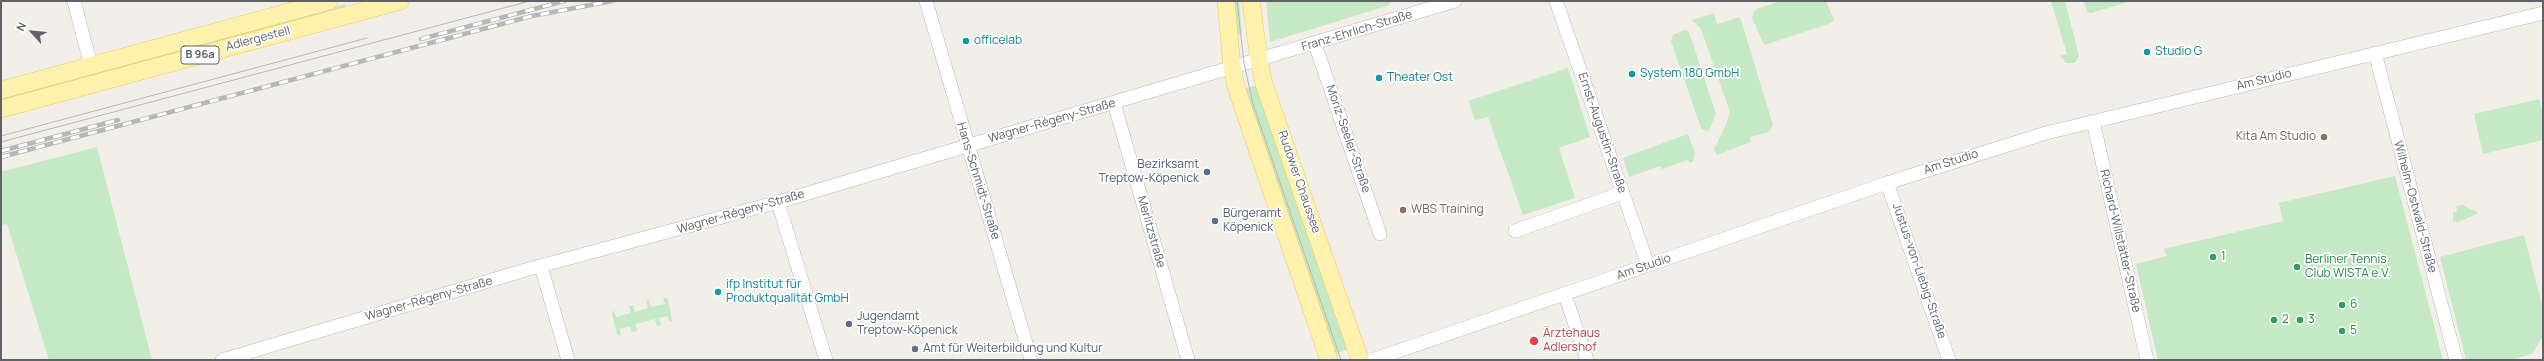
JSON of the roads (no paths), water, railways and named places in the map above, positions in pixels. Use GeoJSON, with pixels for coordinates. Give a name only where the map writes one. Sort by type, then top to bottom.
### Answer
{"type":"FeatureCollection","features":[{"type":"Feature","properties":{"kind":"main road","name":"Adlergestell"},"geometry":{"type":"LineString","coordinates":[[1,90],[329,1]]}},
{"type":"Feature","properties":{"kind":"main road","name":"Adlergestell"},"geometry":{"type":"LineString","coordinates":[[1,109],[368,5],[400,1]]}},
{"type":"Feature","properties":{"kind":"main road"},"geometry":{"type":"LineString","coordinates":[[1226,1],[1232,67],[1236,87],[1329,360]]}},
{"type":"Feature","properties":{"kind":"main road","name":"Rudower Chaussee"},"geometry":{"type":"LineString","coordinates":[[1251,1],[1259,60],[1264,84],[1360,360]]}},
{"type":"Feature","properties":{"kind":"street"},"geometry":{"type":"LineString","coordinates":[[74,1],[91,66]]}},
{"type":"Feature","properties":{"kind":"street","name":"Hans-Schmidt-Straße"},"geometry":{"type":"LineString","coordinates":[[926,1],[1031,360]]}},
{"type":"Feature","properties":{"kind":"street","name":"Franz-Ehrlich-Straße"},"geometry":{"type":"LineString","coordinates":[[1259,60],[1455,1]]}},
{"type":"Feature","properties":{"kind":"street","name":"Ernst-Augustin-Straße"},"geometry":{"type":"LineString","coordinates":[[1556,1],[1648,265]]}},
{"type":"Feature","properties":{"kind":"street","name":"Am Studio"},"geometry":{"type":"LineString","coordinates":[[1372,360],[1565,295],[1887,183],[2038,136],[2093,121],[2543,13]]}},
{"type":"Feature","properties":{"kind":"street","name":"Moriz-Seeler-Straße"},"geometry":{"type":"LineString","coordinates":[[1315,44],[1380,234]]}},
{"type":"Feature","properties":{"kind":"street","name":"Wilhelm-Ostwald-Straße"},"geometry":{"type":"LineString","coordinates":[[2375,53],[2456,360]]}},
{"type":"Feature","properties":{"kind":"street","name":"Wagner-Régeny-Straße"},"geometry":{"type":"LineString","coordinates":[[222,360],[540,266],[778,202],[1259,60]]}},
{"type":"Feature","properties":{"kind":"street","name":"Merlitzstraße"},"geometry":{"type":"LineString","coordinates":[[1114,103],[1188,360]]}},
{"type":"Feature","properties":{"kind":"street","name":"Richard-Willstätter-Straße"},"geometry":{"type":"LineString","coordinates":[[2093,121],[2148,360]]}},
{"type":"Feature","properties":{"kind":"street","name":"Justus-von-Liebig-Straße"},"geometry":{"type":"LineString","coordinates":[[1887,183],[1949,360]]}},
{"type":"Feature","properties":{"kind":"street"},"geometry":{"type":"LineString","coordinates":[[1515,231],[1622,193]]}},
{"type":"Feature","properties":{"kind":"street"},"geometry":{"type":"LineString","coordinates":[[778,202],[826,360]]}},
{"type":"Feature","properties":{"kind":"street"},"geometry":{"type":"LineString","coordinates":[[540,266],[568,360]]}},
{"type":"Feature","properties":{"kind":"street"},"geometry":{"type":"LineString","coordinates":[[1565,295],[1587,360]]}},
{"type":"Feature","properties":{"kind":"tram line"},"geometry":{"type":"LineString","coordinates":[[1,142],[530,1]]}},
{"type":"Feature","properties":{"kind":"tram line"},"geometry":{"type":"LineString","coordinates":[[1237,1],[1244,63],[1253,104],[1341,360]]}},
{"type":"Feature","properties":{"kind":"tram line"},"geometry":{"type":"LineString","coordinates":[[1,136],[367,38]]}},
{"type":"Feature","properties":{"kind":"railway"},"geometry":{"type":"LineString","coordinates":[[421,39],[564,1]]}},
{"type":"Feature","properties":{"kind":"railway"},"geometry":{"type":"LineString","coordinates":[[1,157],[532,16],[612,1]]}},
{"type":"Feature","properties":{"kind":"railway"},"geometry":{"type":"LineString","coordinates":[[1,151],[118,120]]}},
{"type":"Feature","properties":{"kind":"place","name":"officelab"},"geometry":{"type":"Point","coordinates":[966,41]}},
{"type":"Feature","properties":{"kind":"place","name":"Studio G"},"geometry":{"type":"Point","coordinates":[2147,52]}},
{"type":"Feature","properties":{"kind":"place","name":"System 180 GmbH"},"geometry":{"type":"Point","coordinates":[1632,74]}},
{"type":"Feature","properties":{"kind":"place","name":"Theater Ost"},"geometry":{"type":"Point","coordinates":[1379,78]}},
{"type":"Feature","properties":{"kind":"place","name":"Kita Am Studio"},"geometry":{"type":"Point","coordinates":[2324,137]}},
{"type":"Feature","properties":{"kind":"place","name":"Bezirksamt Treptow-Köpenick"},"geometry":{"type":"Point","coordinates":[1207,172]}},
{"type":"Feature","properties":{"kind":"place","name":"WBS Training"},"geometry":{"type":"Point","coordinates":[1403,210]}},
{"type":"Feature","properties":{"kind":"place","name":"Bürgeramt Köpenick"},"geometry":{"type":"Point","coordinates":[1215,221]}},
{"type":"Feature","properties":{"kind":"place","name":"1"},"geometry":{"type":"Point","coordinates":[2213,257]}},
{"type":"Feature","properties":{"kind":"place","name":"Berliner Tennis Club WISTA e.V."},"geometry":{"type":"Point","coordinates":[2297,267]}},
{"type":"Feature","properties":{"kind":"place","name":"ifp Institut für Produktqualität GmbH"},"geometry":{"type":"Point","coordinates":[718,292]}},
{"type":"Feature","properties":{"kind":"place","name":"6"},"geometry":{"type":"Point","coordinates":[2342,305]}},
{"type":"Feature","properties":{"kind":"place","name":"2"},"geometry":{"type":"Point","coordinates":[2274,320]}},
{"type":"Feature","properties":{"kind":"place","name":"3"},"geometry":{"type":"Point","coordinates":[2300,320]}},
{"type":"Feature","properties":{"kind":"place","name":"Jugendamt Treptow-Köpenick"},"geometry":{"type":"Point","coordinates":[849,324]}},
{"type":"Feature","properties":{"kind":"place","name":"5"},"geometry":{"type":"Point","coordinates":[2342,331]}},
{"type":"Feature","properties":{"kind":"place","name":"Ärztehaus Adlershof"},"geometry":{"type":"Point","coordinates":[1534,341]}},
{"type":"Feature","properties":{"kind":"place","name":"Amt für Weiterbildung und Kultur"},"geometry":{"type":"Point","coordinates":[915,349]}}]}
